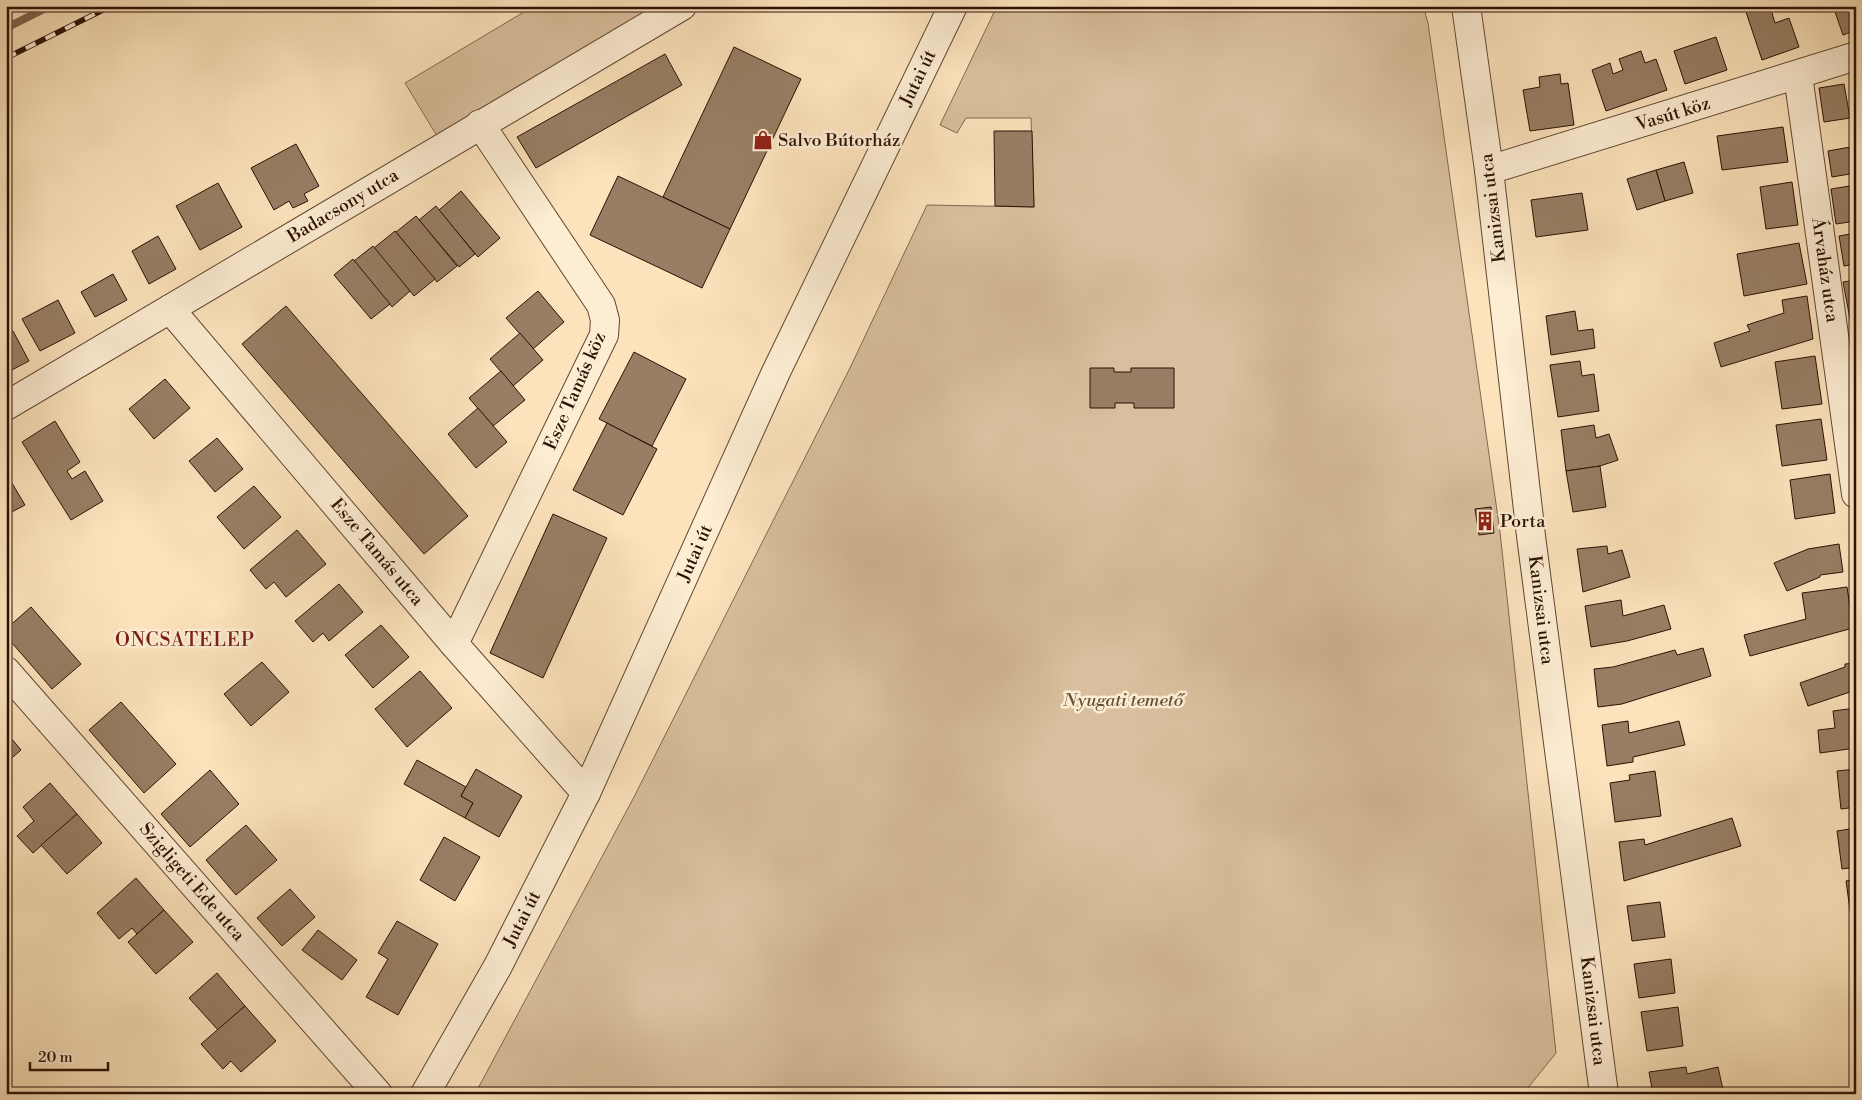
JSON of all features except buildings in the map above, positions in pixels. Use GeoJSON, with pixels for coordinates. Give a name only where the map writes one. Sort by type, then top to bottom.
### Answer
{"type":"FeatureCollection","features":[{"type":"Feature","properties":{"kind":"street","name":"Badacsony utca"},"geometry":{"type":"LineString","coordinates":[[6,406],[682,6]]}},
{"type":"Feature","properties":{"kind":"street","name":"Jutai út"},"geometry":{"type":"LineString","coordinates":[[425,1094],[498,966],[586,793],[780,363],[953,6]]}},
{"type":"Feature","properties":{"kind":"street","name":"Kanizsai utca"},"geometry":{"type":"LineString","coordinates":[[1466,6],[1489,170],[1532,536],[1604,1094]]}},
{"type":"Feature","properties":{"kind":"street","name":"Vasút köz"},"geometry":{"type":"LineString","coordinates":[[1489,170],[1856,56]]}},
{"type":"Feature","properties":{"kind":"street","name":"Árvaház utca"},"geometry":{"type":"LineString","coordinates":[[1798,75],[1856,494]]}},
{"type":"Feature","properties":{"kind":"street","name":"Esze Tamás köz"},"geometry":{"type":"LineString","coordinates":[[454,644],[604,335],[606,320],[601,306],[480,124]]}},
{"type":"Feature","properties":{"kind":"street","name":"Esze Tamás utca"},"geometry":{"type":"LineString","coordinates":[[170,309],[454,644],[586,793]]}},
{"type":"Feature","properties":{"kind":"street","name":"Szigligeti Ede utca"},"geometry":{"type":"LineString","coordinates":[[6,671],[378,1094]]}},
{"type":"Feature","properties":{"kind":"green space"},"geometry":{"type":"Polygon","coordinates":[[[534,6],[682,6],[443,146],[405,83],[534,6]]]}},
{"type":"Feature","properties":{"kind":"green space","name":"Nyugati temető"},"geometry":{"type":"Polygon","coordinates":[[[997,6],[1423,6],[1428,23],[1500,532],[1556,1053],[1523,1094],[475,1094],[634,797],[850,368],[927,205],[1034,207],[1031,118],[966,118],[957,133],[940,125],[997,6]]]}},
{"type":"Feature","properties":{"kind":"waterway"},"geometry":{"type":"LineString","coordinates":[[6,28],[50,6]]}},
{"type":"Feature","properties":{"kind":"railway"},"geometry":{"type":"LineString","coordinates":[[6,58],[111,6]]}},
{"type":"Feature","properties":{"kind":"place","name":"Salvo Bútorház"},"geometry":{"type":"Point","coordinates":[763,140]}},
{"type":"Feature","properties":{"kind":"place","name":"Porta"},"geometry":{"type":"Point","coordinates":[1485,521]}},
{"type":"Feature","properties":{"kind":"district","name":"ONCSATELEP"},"geometry":{"type":"Point","coordinates":[185,640]}}]}
